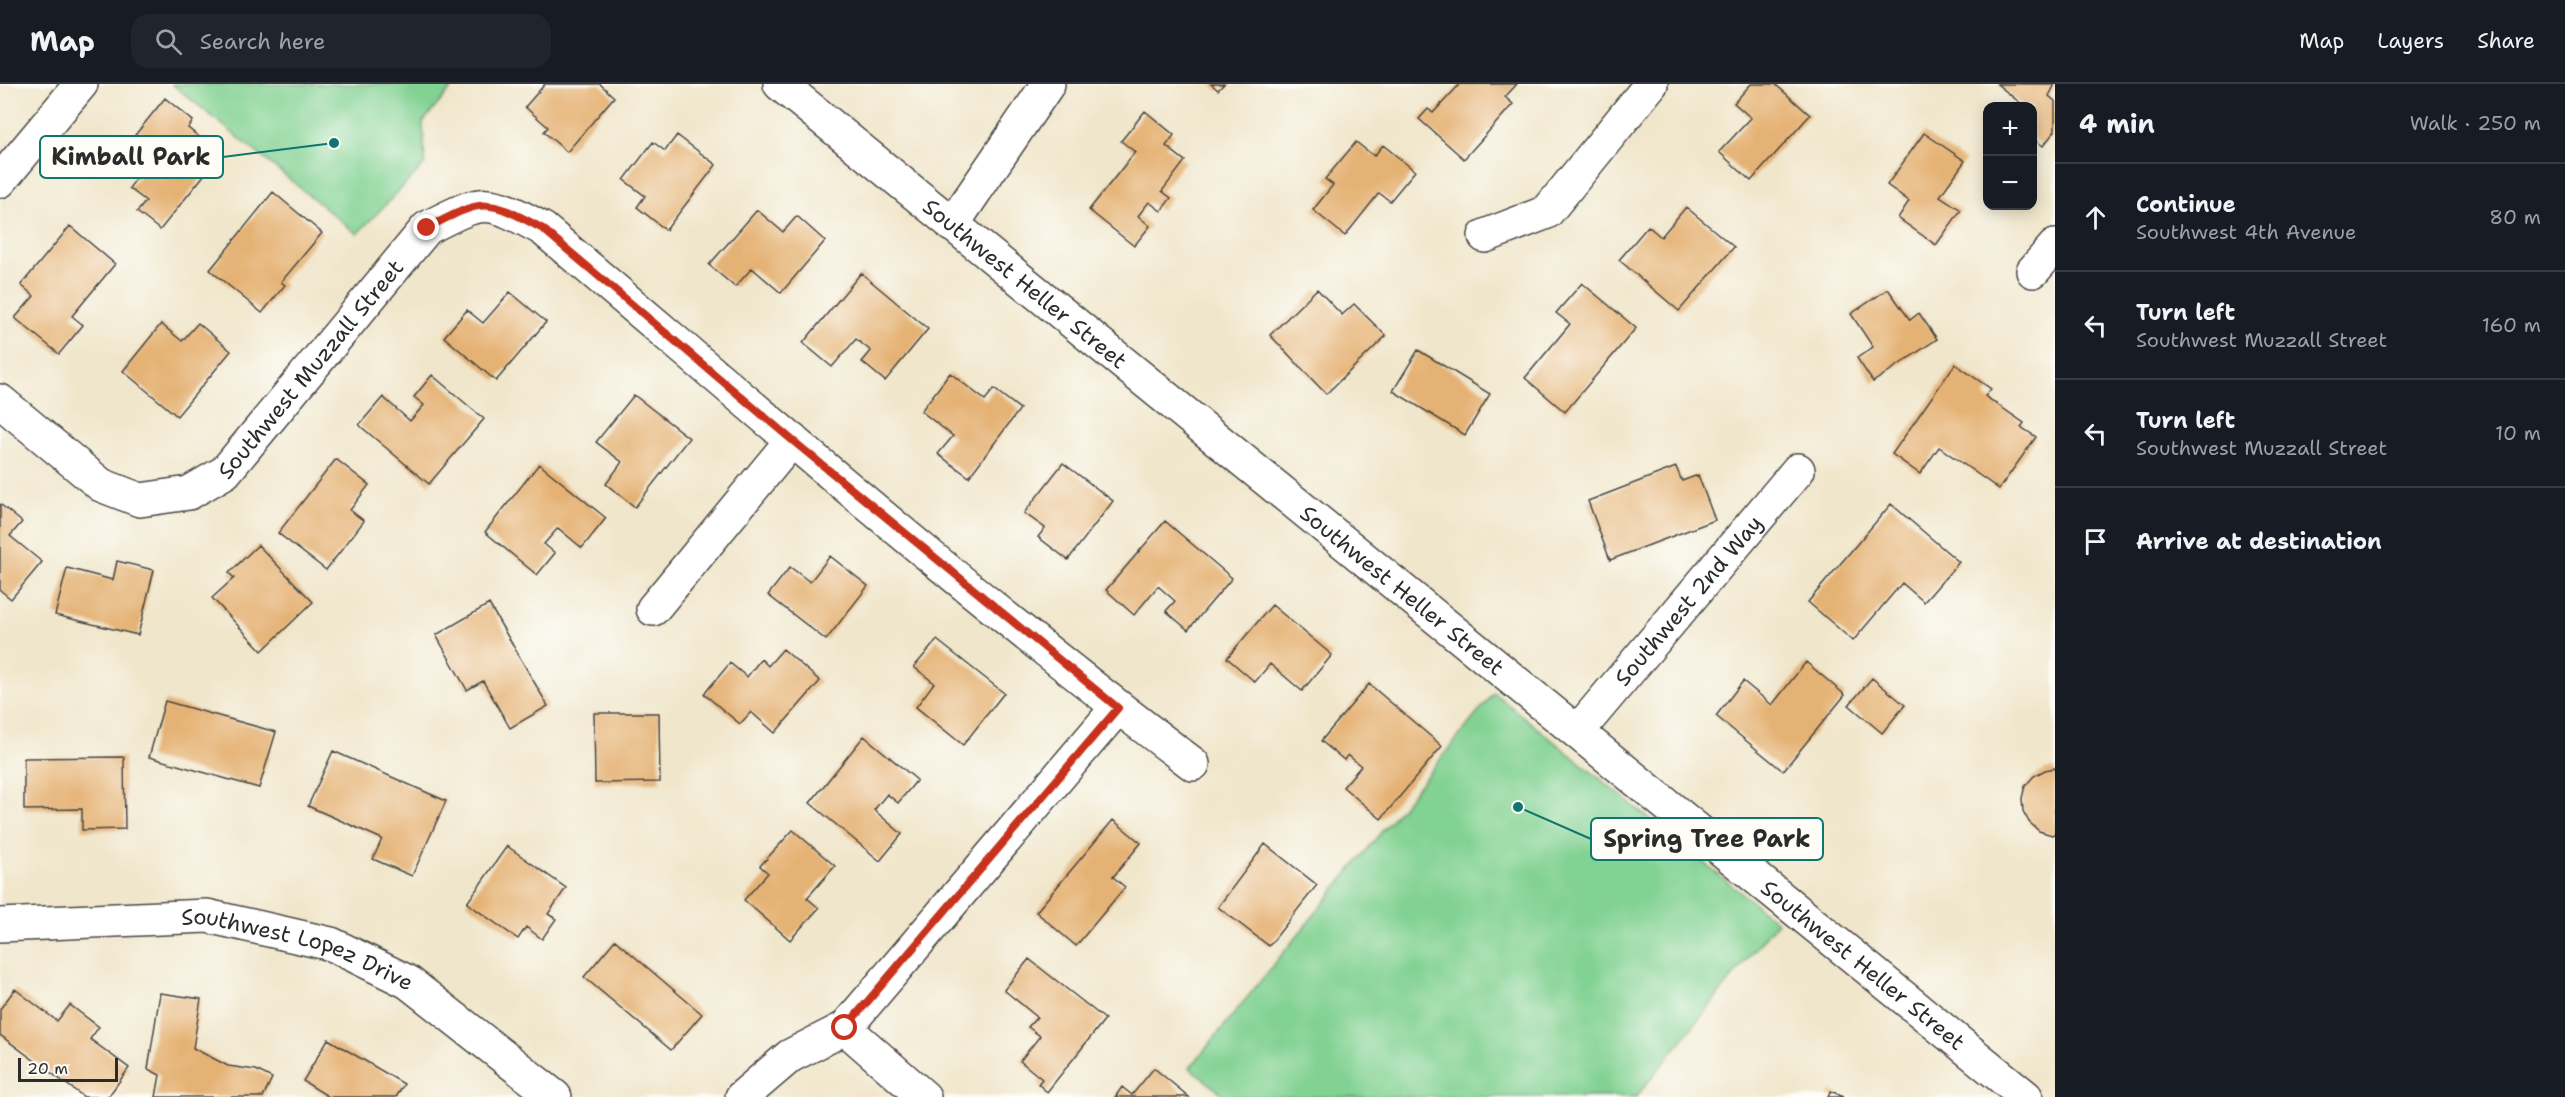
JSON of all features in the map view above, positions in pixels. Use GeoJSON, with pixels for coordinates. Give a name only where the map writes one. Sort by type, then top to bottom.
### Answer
{"type":"FeatureCollection","features":[{"type":"Feature","properties":{"kind":"street"},"geometry":{"type":"LineString","coordinates":[[0,181],[81,84]]}},
{"type":"Feature","properties":{"kind":"street","name":"Southwest Heller Street"},"geometry":{"type":"LineString","coordinates":[[780,84],[2026,1097]]}},
{"type":"Feature","properties":{"kind":"street"},"geometry":{"type":"LineString","coordinates":[[952,225],[1048,84]]}},
{"type":"Feature","properties":{"kind":"street"},"geometry":{"type":"LineString","coordinates":[[1485,236],[1546,212],[1651,84]]}},
{"type":"Feature","properties":{"kind":"street","name":"Southwest Muzzall Street"},"geometry":{"type":"LineString","coordinates":[[0,401],[101,485],[140,500],[189,494],[225,472],[427,228],[463,209],[486,203],[508,210],[543,229],[792,440],[1118,708],[1193,765]]}},
{"type":"Feature","properties":{"kind":"street"},"geometry":{"type":"LineString","coordinates":[[2033,271],[2055,246]]}},
{"type":"Feature","properties":{"kind":"street"},"geometry":{"type":"LineString","coordinates":[[653,609],[792,440]]}},
{"type":"Feature","properties":{"kind":"street","name":"Southwest 2nd Way"},"geometry":{"type":"LineString","coordinates":[[1578,731],[1798,470]]}},
{"type":"Feature","properties":{"kind":"street"},"geometry":{"type":"LineString","coordinates":[[742,1097],[790,1056],[845,1028],[1118,708]]}},
{"type":"Feature","properties":{"kind":"street","name":"Southwest Lopez Drive"},"geometry":{"type":"LineString","coordinates":[[0,925],[207,916],[331,944],[408,982],[555,1097]]}},
{"type":"Feature","properties":{"kind":"street"},"geometry":{"type":"LineString","coordinates":[[845,1028],[924,1097]]}},
{"type":"Feature","properties":{"kind":"green space"},"geometry":{"type":"Polygon","coordinates":[[[172,84],[455,84],[423,122],[425,164],[357,234],[172,84]]]}},
{"type":"Feature","properties":{"kind":"green space"},"geometry":{"type":"Polygon","coordinates":[[[1494,693],[1777,922],[1636,1097],[1226,1097],[1190,1068],[1494,693]]]}},
{"type":"Feature","properties":{"kind":"building"},"geometry":{"type":"Polygon","coordinates":[[[545,84],[600,84],[614,97],[567,152],[544,132],[548,127],[525,107],[545,84]]]}},
{"type":"Feature","properties":{"kind":"building"},"geometry":{"type":"Polygon","coordinates":[[[1211,84],[1224,84],[1218,90],[1211,84]]]}},
{"type":"Feature","properties":{"kind":"building"},"geometry":{"type":"Polygon","coordinates":[[[1460,84],[1517,84],[1505,97],[1513,104],[1464,159],[1419,119],[1428,109],[1433,113],[1460,84]]]}},
{"type":"Feature","properties":{"kind":"building"},"geometry":{"type":"Polygon","coordinates":[[[1751,84],[1775,84],[1810,115],[1751,181],[1719,152],[1751,118],[1734,103],[1751,84]]]}},
{"type":"Feature","properties":{"kind":"building"},"geometry":{"type":"Polygon","coordinates":[[[1997,84],[2055,84],[2049,96],[2055,101],[2055,131],[2043,146],[2037,141],[2037,102],[2019,102],[1997,84]]]}},
{"type":"Feature","properties":{"kind":"building"},"geometry":{"type":"Polygon","coordinates":[[[165,98],[193,121],[188,128],[221,154],[160,230],[137,212],[146,201],[129,188],[144,169],[140,165],[150,153],[132,139],[165,98]]]}},
{"type":"Feature","properties":{"kind":"building"},"geometry":{"type":"Polygon","coordinates":[[[1145,111],[1174,135],[1166,146],[1185,161],[1162,191],[1171,198],[1161,211],[1149,202],[1138,216],[1150,226],[1134,246],[1089,210],[1135,152],[1121,141],[1145,111]]]}},
{"type":"Feature","properties":{"kind":"building"},"geometry":{"type":"Polygon","coordinates":[[[1924,133],[1965,161],[1940,196],[1961,210],[1936,245],[1898,218],[1909,201],[1887,185],[1924,133]]]}},
{"type":"Feature","properties":{"kind":"building"},"geometry":{"type":"Polygon","coordinates":[[[677,135],[716,165],[666,230],[637,207],[645,196],[624,180],[653,142],[665,151],[677,135]]]}},
{"type":"Feature","properties":{"kind":"building"},"geometry":{"type":"Polygon","coordinates":[[[1356,142],[1374,156],[1383,145],[1415,171],[1390,201],[1379,193],[1345,236],[1313,210],[1333,185],[1325,179],[1356,142]]]}},
{"type":"Feature","properties":{"kind":"building"},"geometry":{"type":"Polygon","coordinates":[[[273,192],[322,233],[281,282],[285,285],[262,313],[210,270],[273,192]]]}},
{"type":"Feature","properties":{"kind":"building"},"geometry":{"type":"Polygon","coordinates":[[[1686,207],[1734,247],[1679,311],[1619,260],[1648,226],[1661,237],[1686,207]]]}},
{"type":"Feature","properties":{"kind":"building"},"geometry":{"type":"Polygon","coordinates":[[[757,210],[783,232],[797,216],[825,241],[781,293],[752,268],[735,287],[709,265],[757,210]]]}},
{"type":"Feature","properties":{"kind":"building"},"geometry":{"type":"Polygon","coordinates":[[[70,226],[115,264],[72,316],[83,325],[59,354],[15,318],[34,296],[21,285],[70,226]]]}},
{"type":"Feature","properties":{"kind":"building"},"geometry":{"type":"Polygon","coordinates":[[[861,273],[928,329],[885,381],[862,362],[871,351],[856,339],[832,367],[803,343],[861,273]]]}},
{"type":"Feature","properties":{"kind":"building"},"geometry":{"type":"Polygon","coordinates":[[[1582,283],[1636,328],[1565,412],[1525,378],[1570,324],[1556,313],[1582,283]]]}},
{"type":"Feature","properties":{"kind":"building"},"geometry":{"type":"Polygon","coordinates":[[[1317,289],[1342,315],[1354,304],[1386,336],[1326,394],[1270,335],[1317,289]]]}},
{"type":"Feature","properties":{"kind":"building"},"geometry":{"type":"Polygon","coordinates":[[[1888,289],[1910,320],[1919,313],[1937,339],[1873,382],[1857,358],[1873,347],[1851,314],[1888,289]]]}},
{"type":"Feature","properties":{"kind":"building"},"geometry":{"type":"Polygon","coordinates":[[[510,292],[546,322],[496,381],[444,337],[467,310],[483,323],[510,292]]]}},
{"type":"Feature","properties":{"kind":"building"},"geometry":{"type":"Polygon","coordinates":[[[198,323],[231,351],[177,416],[123,371],[161,324],[182,341],[198,323]]]}},
{"type":"Feature","properties":{"kind":"building"},"geometry":{"type":"Polygon","coordinates":[[[1418,350],[1490,394],[1465,435],[1393,391],[1418,350]]]}},
{"type":"Feature","properties":{"kind":"building"},"geometry":{"type":"Polygon","coordinates":[[[1955,364],[1991,389],[1985,396],[2024,423],[2021,427],[2036,437],[1999,489],[1939,447],[1920,474],[1892,454],[1955,364]]]}},
{"type":"Feature","properties":{"kind":"building"},"geometry":{"type":"Polygon","coordinates":[[[950,373],[985,400],[994,389],[1020,409],[969,477],[938,454],[953,436],[921,411],[950,373]]]}},
{"type":"Feature","properties":{"kind":"building"},"geometry":{"type":"Polygon","coordinates":[[[432,375],[484,419],[429,484],[359,425],[383,397],[410,421],[424,405],[414,397],[432,375]]]}},
{"type":"Feature","properties":{"kind":"building"},"geometry":{"type":"Polygon","coordinates":[[[634,395],[689,438],[635,507],[606,484],[622,462],[596,442],[634,395]]]}},
{"type":"Feature","properties":{"kind":"building"},"geometry":{"type":"Polygon","coordinates":[[[336,459],[369,485],[350,510],[364,521],[326,570],[278,533],[336,459]]]}},
{"type":"Feature","properties":{"kind":"building"},"geometry":{"type":"Polygon","coordinates":[[[1063,463],[1113,501],[1068,560],[1038,537],[1045,528],[1024,513],[1063,463]]]}},
{"type":"Feature","properties":{"kind":"building"},"geometry":{"type":"Polygon","coordinates":[[[539,464],[606,518],[582,548],[558,528],[544,544],[555,553],[537,575],[485,532],[539,464]]]}},
{"type":"Feature","properties":{"kind":"building"},"geometry":{"type":"Polygon","coordinates":[[[1676,467],[1682,481],[1698,475],[1715,520],[1610,560],[1588,501],[1676,467]]]}},
{"type":"Feature","properties":{"kind":"building"},"geometry":{"type":"Polygon","coordinates":[[[0,504],[22,522],[10,536],[42,562],[11,599],[0,590],[0,504]]]}},
{"type":"Feature","properties":{"kind":"building"},"geometry":{"type":"Polygon","coordinates":[[[1891,504],[1959,562],[1924,602],[1902,583],[1853,641],[1808,602],[1891,504]]]}},
{"type":"Feature","properties":{"kind":"building"},"geometry":{"type":"Polygon","coordinates":[[[1165,521],[1232,578],[1188,630],[1166,611],[1175,601],[1158,586],[1134,615],[1106,590],[1165,521]]]}},
{"type":"Feature","properties":{"kind":"building"},"geometry":{"type":"Polygon","coordinates":[[[258,545],[313,602],[262,651],[212,598],[234,578],[229,573],[258,545]]]}},
{"type":"Feature","properties":{"kind":"building"},"geometry":{"type":"Polygon","coordinates":[[[830,556],[868,586],[826,640],[768,595],[790,567],[810,582],[830,556]]]}},
{"type":"Feature","properties":{"kind":"building"},"geometry":{"type":"Polygon","coordinates":[[[117,561],[154,570],[138,635],[55,615],[67,568],[113,580],[117,561]]]}},
{"type":"Feature","properties":{"kind":"building"},"geometry":{"type":"Polygon","coordinates":[[[489,604],[548,706],[510,728],[483,681],[467,690],[436,635],[489,604]]]}},
{"type":"Feature","properties":{"kind":"building"},"geometry":{"type":"Polygon","coordinates":[[[1272,605],[1332,655],[1302,691],[1270,664],[1255,682],[1227,658],[1272,605]]]}},
{"type":"Feature","properties":{"kind":"building"},"geometry":{"type":"Polygon","coordinates":[[[937,640],[1004,693],[963,745],[916,707],[934,683],[914,667],[937,640]]]}},
{"type":"Feature","properties":{"kind":"building"},"geometry":{"type":"Polygon","coordinates":[[[783,649],[820,681],[775,733],[751,712],[740,724],[704,694],[730,663],[747,677],[761,659],[768,666],[783,649]]]}},
{"type":"Feature","properties":{"kind":"building"},"geometry":{"type":"Polygon","coordinates":[[[1806,662],[1845,695],[1783,771],[1716,716],[1743,681],[1772,705],[1806,662]]]}},
{"type":"Feature","properties":{"kind":"building"},"geometry":{"type":"Polygon","coordinates":[[[1872,678],[1905,705],[1882,733],[1849,705],[1872,678]]]}},
{"type":"Feature","properties":{"kind":"building"},"geometry":{"type":"Polygon","coordinates":[[[1369,684],[1442,746],[1381,819],[1343,787],[1361,766],[1348,755],[1344,760],[1321,741],[1369,684]]]}},
{"type":"Feature","properties":{"kind":"building"},"geometry":{"type":"Polygon","coordinates":[[[165,701],[276,732],[259,788],[149,757],[165,701]]]}},
{"type":"Feature","properties":{"kind":"building"},"geometry":{"type":"Polygon","coordinates":[[[594,713],[659,713],[660,782],[595,783],[594,713]]]}},
{"type":"Feature","properties":{"kind":"building"},"geometry":{"type":"Polygon","coordinates":[[[864,736],[917,780],[898,803],[887,794],[874,810],[902,834],[880,861],[810,803],[864,736]]]}},
{"type":"Feature","properties":{"kind":"building"},"geometry":{"type":"Polygon","coordinates":[[[333,751],[446,801],[412,876],[373,859],[382,839],[308,806],[333,751]]]}},
{"type":"Feature","properties":{"kind":"building"},"geometry":{"type":"Polygon","coordinates":[[[124,757],[125,829],[82,830],[82,809],[24,810],[24,758],[124,757]]]}},
{"type":"Feature","properties":{"kind":"building"},"geometry":{"type":"Polygon","coordinates":[[[2055,768],[2055,834],[2052,835],[2039,831],[2029,822],[2023,811],[2022,798],[2025,786],[2034,776],[2055,768]]]}},
{"type":"Feature","properties":{"kind":"building"},"geometry":{"type":"Polygon","coordinates":[[[1113,820],[1141,843],[1113,877],[1125,887],[1076,946],[1036,912],[1113,820]]]}},
{"type":"Feature","properties":{"kind":"building"},"geometry":{"type":"Polygon","coordinates":[[[793,830],[835,866],[807,898],[819,908],[790,940],[744,900],[768,873],[760,866],[793,830]]]}},
{"type":"Feature","properties":{"kind":"building"},"geometry":{"type":"Polygon","coordinates":[[[1265,844],[1317,885],[1269,946],[1218,907],[1265,844]]]}},
{"type":"Feature","properties":{"kind":"building"},"geometry":{"type":"Polygon","coordinates":[[[507,846],[566,888],[548,914],[556,919],[542,939],[526,927],[518,939],[467,903],[507,846]]]}},
{"type":"Feature","properties":{"kind":"building"},"geometry":{"type":"Polygon","coordinates":[[[615,940],[702,1014],[671,1050],[584,977],[615,940]]]}},
{"type":"Feature","properties":{"kind":"building"},"geometry":{"type":"Polygon","coordinates":[[[1029,959],[1105,1019],[1047,1092],[1038,1084],[1042,1079],[1020,1061],[1040,1036],[1028,1027],[1037,1017],[1004,990],[1029,959]]]}},
{"type":"Feature","properties":{"kind":"building"},"geometry":{"type":"Polygon","coordinates":[[[15,989],[57,1021],[70,1005],[99,1027],[90,1039],[129,1068],[108,1097],[84,1097],[0,1035],[0,1009],[15,989]]]}},
{"type":"Feature","properties":{"kind":"building"},"geometry":{"type":"Polygon","coordinates":[[[160,993],[201,999],[193,1048],[228,1066],[256,1070],[272,1078],[263,1097],[156,1097],[160,1075],[148,1069],[160,993]]]}},
{"type":"Feature","properties":{"kind":"building"},"geometry":{"type":"Polygon","coordinates":[[[328,1039],[404,1084],[396,1097],[329,1097],[303,1081],[328,1039]]]}},
{"type":"Feature","properties":{"kind":"building"},"geometry":{"type":"Polygon","coordinates":[[[1154,1068],[1189,1097],[1115,1097],[1122,1087],[1132,1095],[1154,1068]]]}},
{"type":"Feature","properties":{"kind":"building"},"geometry":{"type":"Polygon","coordinates":[[[1831,1091],[1844,1097],[1828,1097],[1831,1091]]]}},
{"type":"Feature","properties":{"kind":"place","name":"Kimball Park"},"geometry":{"type":"Point","coordinates":[334,143]}},
{"type":"Feature","properties":{"kind":"place","name":"Spring Tree Park"},"geometry":{"type":"Point","coordinates":[1518,807]}},
{"type":"Feature","properties":{"kind":"route"},"geometry":{"type":"LineString","coordinates":[[427,228],[463,209],[486,203],[508,210],[543,229],[792,440],[1118,708],[845,1028]]}}]}
